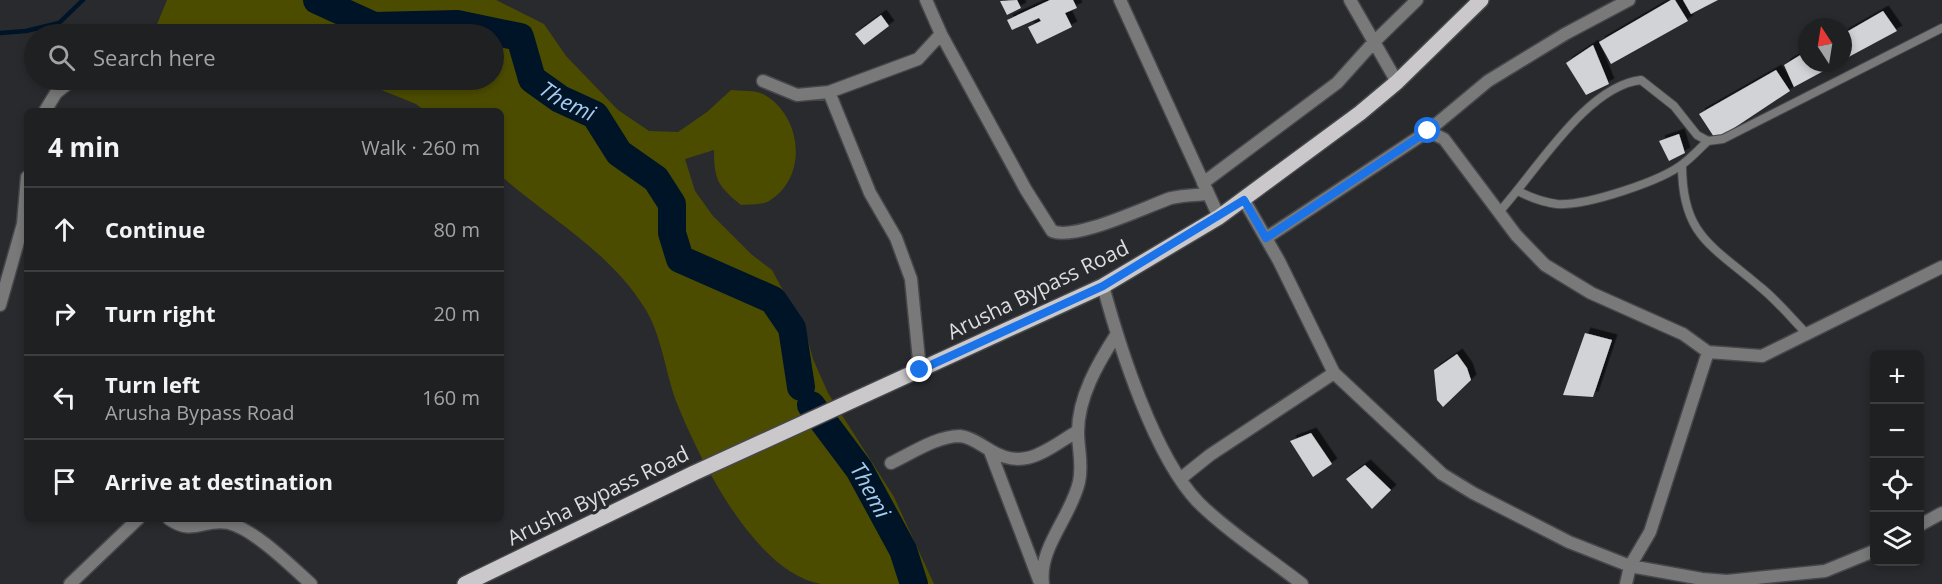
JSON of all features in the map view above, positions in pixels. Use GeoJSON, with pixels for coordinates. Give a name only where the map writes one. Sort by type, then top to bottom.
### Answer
{"type":"FeatureCollection","features":[{"type":"Feature","properties":{"kind":"main road","name":"Arusha Bypass Road"},"geometry":{"type":"LineString","coordinates":[[465,584],[694,473],[1103,286],[1244,200],[1397,82],[1481,0]]}},
{"type":"Feature","properties":{"kind":"street"},"geometry":{"type":"LineString","coordinates":[[926,0],[941,34],[1046,225],[1059,234],[1078,232],[1171,198],[1205,189],[1337,83],[1373,43],[1417,0]]}},
{"type":"Feature","properties":{"kind":"street"},"geometry":{"type":"LineString","coordinates":[[1120,0],[1219,217]]}},
{"type":"Feature","properties":{"kind":"street"},"geometry":{"type":"LineString","coordinates":[[1350,0],[1397,82]]}},
{"type":"Feature","properties":{"kind":"street"},"geometry":{"type":"LineString","coordinates":[[1266,238],[1428,131],[1488,81],[1565,34],[1629,0]]}},
{"type":"Feature","properties":{"kind":"street"},"geometry":{"type":"LineString","coordinates":[[763,81],[797,95],[829,92],[918,59],[941,34]]}},
{"type":"Feature","properties":{"kind":"street"},"geometry":{"type":"LineString","coordinates":[[47,108],[60,90]]}},
{"type":"Feature","properties":{"kind":"street"},"geometry":{"type":"LineString","coordinates":[[829,92],[870,193],[896,238],[911,279],[920,370]]}},
{"type":"Feature","properties":{"kind":"street"},"geometry":{"type":"LineString","coordinates":[[1428,131],[1444,139],[1499,212],[1545,265],[1591,293],[1683,334],[1708,352],[1762,356],[1942,267]]}},
{"type":"Feature","properties":{"kind":"street"},"geometry":{"type":"LineString","coordinates":[[1244,200],[1335,373],[1442,474],[1473,493],[1569,542],[1630,566],[1727,581],[1825,571],[1870,553]]}},
{"type":"Feature","properties":{"kind":"street"},"geometry":{"type":"LineString","coordinates":[[0,304],[23,224],[24,212]]}},
{"type":"Feature","properties":{"kind":"street"},"geometry":{"type":"LineString","coordinates":[[1103,286],[1116,335],[1153,427],[1180,479],[1199,502],[1302,584]]}},
{"type":"Feature","properties":{"kind":"street"},"geometry":{"type":"LineString","coordinates":[[1042,584],[1045,559],[1079,483],[1082,459],[1078,431],[1085,395],[1098,362],[1116,335]]}},
{"type":"Feature","properties":{"kind":"street"},"geometry":{"type":"LineString","coordinates":[[1626,584],[1630,566],[1650,532],[1708,352]]}},
{"type":"Feature","properties":{"kind":"street"},"geometry":{"type":"LineString","coordinates":[[1180,479],[1210,455],[1335,373]]}},
{"type":"Feature","properties":{"kind":"street"},"geometry":{"type":"LineString","coordinates":[[891,463],[928,445],[960,436],[971,439],[990,451],[1013,461],[1029,459],[1078,431]]}},
{"type":"Feature","properties":{"kind":"street"},"geometry":{"type":"LineString","coordinates":[[990,451],[1042,584]]}},
{"type":"Feature","properties":{"kind":"street"},"geometry":{"type":"LineString","coordinates":[[1924,523],[1942,513]]}},
{"type":"Feature","properties":{"kind":"street"},"geometry":{"type":"LineString","coordinates":[[70,584],[135,522]]}},
{"type":"Feature","properties":{"kind":"street"},"geometry":{"type":"LineString","coordinates":[[175,522],[186,528],[218,523],[241,527],[311,584]]}},
{"type":"Feature","properties":{"kind":"lane"},"geometry":{"type":"LineString","coordinates":[[1518,191],[1536,200],[1560,204],[1592,200],[1629,189],[1682,165],[1708,141],[1723,139],[1942,28]]}},
{"type":"Feature","properties":{"kind":"lane"},"geometry":{"type":"LineString","coordinates":[[1499,212],[1590,104],[1625,82],[1641,80],[1650,85],[1674,106],[1697,135],[1708,141]]}},
{"type":"Feature","properties":{"kind":"lane"},"geometry":{"type":"LineString","coordinates":[[1682,165],[1682,189],[1687,212],[1706,244],[1762,288],[1808,335]]}},
{"type":"Feature","properties":{"kind":"shaded area"},"geometry":{"type":"Polygon","coordinates":[[[167,0],[496,0],[544,24],[566,56],[618,110],[649,131],[678,132],[707,112],[731,90],[763,94],[786,116],[793,131],[796,146],[795,162],[782,190],[769,201],[741,205],[727,193],[716,176],[714,150],[685,159],[695,191],[713,216],[751,254],[772,270],[806,333],[813,359],[828,393],[894,497],[934,584],[821,584],[796,575],[773,558],[752,536],[714,481],[676,401],[655,329],[644,307],[630,287],[596,252],[504,178],[504,108],[421,108],[381,90],[504,90],[504,24],[157,24],[167,0]]]}},
{"type":"Feature","properties":{"kind":"building"},"geometry":{"type":"Polygon","coordinates":[[[1017,0],[1021,8],[1007,15],[1000,1],[1017,0]]]}},
{"type":"Feature","properties":{"kind":"building"},"geometry":{"type":"Polygon","coordinates":[[[1050,0],[1073,0],[1077,8],[1065,13],[1072,27],[1037,44],[1028,27],[1041,21],[1039,18],[1012,30],[1007,20],[1050,0]]]}},
{"type":"Feature","properties":{"kind":"building"},"geometry":{"type":"Polygon","coordinates":[[[1671,0],[1675,0],[1688,21],[1611,64],[1599,42],[1671,0]]]}},
{"type":"Feature","properties":{"kind":"building"},"geometry":{"type":"Polygon","coordinates":[[[1683,0],[1718,0],[1691,14],[1683,0]]]}},
{"type":"Feature","properties":{"kind":"building"},"geometry":{"type":"Polygon","coordinates":[[[1883,11],[1897,31],[1852,55],[1852,29],[1883,11]]]}},
{"type":"Feature","properties":{"kind":"building"},"geometry":{"type":"Polygon","coordinates":[[[881,15],[889,26],[864,45],[855,34],[881,15]]]}},
{"type":"Feature","properties":{"kind":"building"},"geometry":{"type":"Polygon","coordinates":[[[1593,45],[1609,84],[1586,95],[1566,63],[1593,45]]]}},
{"type":"Feature","properties":{"kind":"building"},"geometry":{"type":"Polygon","coordinates":[[[1798,56],[1798,72],[1822,72],[1794,87],[1784,65],[1798,56]]]}},
{"type":"Feature","properties":{"kind":"building"},"geometry":{"type":"Polygon","coordinates":[[[1776,70],[1790,91],[1716,140],[1699,114],[1776,70]]]}},
{"type":"Feature","properties":{"kind":"building"},"geometry":{"type":"Polygon","coordinates":[[[1679,134],[1685,153],[1669,161],[1659,141],[1679,134]]]}},
{"type":"Feature","properties":{"kind":"building"},"geometry":{"type":"Polygon","coordinates":[[[1585,333],[1612,340],[1593,397],[1563,395],[1585,333]]]}},
{"type":"Feature","properties":{"kind":"building"},"geometry":{"type":"Polygon","coordinates":[[[1457,354],[1467,368],[1471,380],[1443,407],[1437,400],[1434,370],[1457,354]]]}},
{"type":"Feature","properties":{"kind":"building"},"geometry":{"type":"Polygon","coordinates":[[[1311,433],[1332,464],[1313,477],[1290,441],[1311,433]]]}},
{"type":"Feature","properties":{"kind":"building"},"geometry":{"type":"Polygon","coordinates":[[[1365,465],[1391,490],[1372,509],[1346,479],[1365,465]]]}},
{"type":"Feature","properties":{"kind":"waterway"},"geometry":{"type":"LineString","coordinates":[[55,24],[59,23],[83,0]]}},
{"type":"Feature","properties":{"kind":"waterway","name":"Themi"},"geometry":{"type":"LineString","coordinates":[[317,0],[370,24]]}},
{"type":"Feature","properties":{"kind":"waterway"},"geometry":{"type":"LineString","coordinates":[[0,33],[24,31]]}},
{"type":"Feature","properties":{"kind":"waterway","name":"Themi"},"geometry":{"type":"LineString","coordinates":[[504,34],[520,37],[532,79],[560,99],[595,115],[619,153],[656,179],[672,204],[672,233],[680,259],[773,300],[792,328],[801,387]]}},
{"type":"Feature","properties":{"kind":"waterway","name":"Themi"},"geometry":{"type":"LineString","coordinates":[[811,405],[859,469],[903,550],[914,584]]}},
{"type":"Feature","properties":{"kind":"route"},"geometry":{"type":"LineString","coordinates":[[920,370],[1103,286],[1244,200],[1266,238],[1410,140],[1428,131]]}}]}
